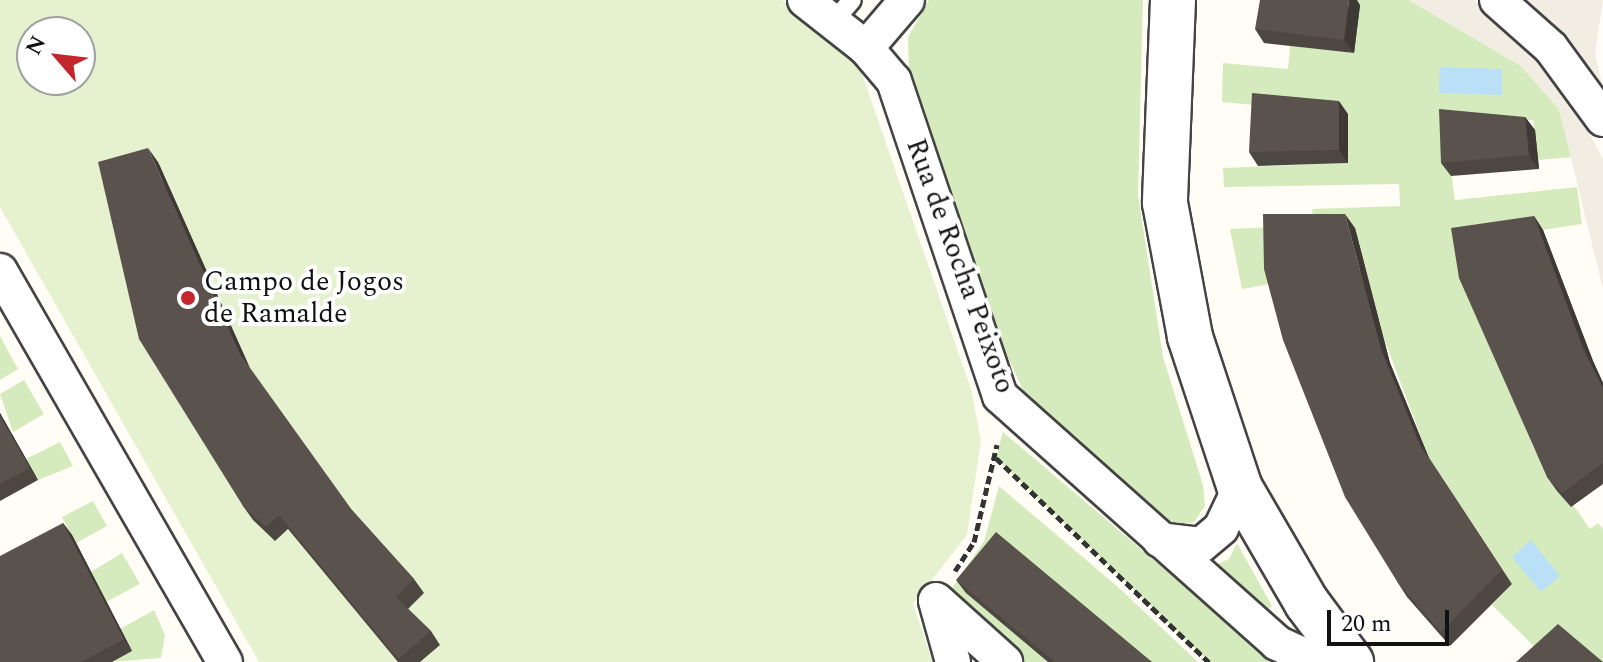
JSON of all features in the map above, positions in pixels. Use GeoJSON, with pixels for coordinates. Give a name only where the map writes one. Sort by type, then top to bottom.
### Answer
{"type":"FeatureCollection","features":[{"type":"Feature","properties":{"kind":"street","name":"Rua de Rocha Peixoto"},"geometry":{"type":"LineString","coordinates":[[805,0],[842,11],[866,48],[894,81],[1000,396],[1277,643],[1318,662]]}},
{"type":"Feature","properties":{"kind":"street"},"geometry":{"type":"LineString","coordinates":[[866,48],[907,0]]}},
{"type":"Feature","properties":{"kind":"street"},"geometry":{"type":"LineString","coordinates":[[1173,0],[1165,203],[1190,337],[1240,488],[1307,603],[1351,662]]}},
{"type":"Feature","properties":{"kind":"street"},"geometry":{"type":"LineString","coordinates":[[1497,0],[1551,48],[1603,119]]}},
{"type":"Feature","properties":{"kind":"street"},"geometry":{"type":"LineString","coordinates":[[0,271],[223,661]]}},
{"type":"Feature","properties":{"kind":"street"},"geometry":{"type":"LineString","coordinates":[[1160,540],[1201,545],[1221,528],[1240,488]]}},
{"type":"Feature","properties":{"kind":"street"},"geometry":{"type":"LineString","coordinates":[[936,600],[953,662]]}},
{"type":"Feature","properties":{"kind":"street"},"geometry":{"type":"LineString","coordinates":[[936,600],[1005,662]]}},
{"type":"Feature","properties":{"kind":"path"},"geometry":{"type":"LineString","coordinates":[[936,600],[974,542],[996,458],[1000,396]]}},
{"type":"Feature","properties":{"kind":"path"},"geometry":{"type":"LineString","coordinates":[[996,458],[1209,662]]}},
{"type":"Feature","properties":{"kind":"green space"},"geometry":{"type":"Polygon","coordinates":[[[0,0],[782,0],[858,62],[971,389],[981,441],[967,535],[913,604],[933,662],[259,662],[0,207],[0,0]]]}},
{"type":"Feature","properties":{"kind":"green space"},"geometry":{"type":"Polygon","coordinates":[[[929,0],[1143,0],[1138,195],[1163,357],[1203,485],[1205,506],[1194,522],[1179,526],[1152,510],[1028,400],[996,333],[909,75],[908,37],[929,0]]]}},
{"type":"Feature","properties":{"kind":"green space"},"geometry":{"type":"Polygon","coordinates":[[[1338,0],[1409,0],[1521,66],[1559,109],[1572,157],[1538,160],[1533,120],[1449,119],[1447,140],[1455,200],[1577,187],[1582,224],[1461,242],[1492,349],[1535,451],[1590,529],[1598,523],[1603,529],[1603,662],[1545,657],[1492,605],[1512,584],[1429,458],[1375,315],[1315,228],[1312,209],[1400,206],[1399,184],[1224,187],[1223,168],[1348,163],[1348,114],[1222,102],[1223,63],[1288,69],[1290,46],[1354,53],[1338,0]]]}},
{"type":"Feature","properties":{"kind":"green space"},"geometry":{"type":"Polygon","coordinates":[[[1273,227],[1274,283],[1242,289],[1230,229],[1273,227]]]}},
{"type":"Feature","properties":{"kind":"green space"},"geometry":{"type":"Polygon","coordinates":[[[0,336],[18,369],[0,380],[0,336]]]}},
{"type":"Feature","properties":{"kind":"green space"},"geometry":{"type":"Polygon","coordinates":[[[24,380],[44,414],[13,432],[0,394],[24,380]]]}},
{"type":"Feature","properties":{"kind":"green space"},"geometry":{"type":"Polygon","coordinates":[[[1003,432],[1274,662],[1209,662],[996,458],[1003,432]]]}},
{"type":"Feature","properties":{"kind":"green space"},"geometry":{"type":"Polygon","coordinates":[[[60,442],[73,466],[38,480],[26,459],[60,442]]]}},
{"type":"Feature","properties":{"kind":"green space"},"geometry":{"type":"Polygon","coordinates":[[[999,486],[1118,587],[1198,662],[1014,662],[944,600],[984,541],[999,486]]]}},
{"type":"Feature","properties":{"kind":"green space"},"geometry":{"type":"Polygon","coordinates":[[[93,501],[107,526],[76,543],[62,517],[93,501]]]}},
{"type":"Feature","properties":{"kind":"green space"},"geometry":{"type":"Polygon","coordinates":[[[1237,543],[1272,606],[1267,611],[1211,567],[1229,559],[1237,543]]]}},
{"type":"Feature","properties":{"kind":"green space"},"geometry":{"type":"Polygon","coordinates":[[[122,553],[140,584],[106,602],[91,572],[122,553]]]}},
{"type":"Feature","properties":{"kind":"green space"},"geometry":{"type":"Polygon","coordinates":[[[154,610],[165,635],[161,658],[111,662],[120,629],[154,610]]]}},
{"type":"Feature","properties":{"kind":"shaded area"},"geometry":{"type":"Polygon","coordinates":[[[1409,0],[1475,0],[1539,61],[1577,111],[1603,159],[1603,289],[1559,109],[1521,66],[1409,0]]]}},
{"type":"Feature","properties":{"kind":"shaded area"},"geometry":{"type":"Polygon","coordinates":[[[1527,0],[1603,0],[1595,53],[1603,90],[1565,35],[1527,0]]]}},
{"type":"Feature","properties":{"kind":"water"},"geometry":{"type":"Polygon","coordinates":[[[1440,67],[1502,69],[1502,95],[1439,93],[1440,67]]]}},
{"type":"Feature","properties":{"kind":"water"},"geometry":{"type":"Polygon","coordinates":[[[1531,540],[1560,576],[1541,592],[1512,557],[1531,540]]]}},
{"type":"Feature","properties":{"kind":"building"},"geometry":{"type":"Polygon","coordinates":[[[1260,0],[1349,0],[1344,40],[1255,29],[1260,0]]]}},
{"type":"Feature","properties":{"kind":"building"},"geometry":{"type":"Polygon","coordinates":[[[1252,93],[1339,101],[1339,150],[1249,152],[1252,93]]]}},
{"type":"Feature","properties":{"kind":"building"},"geometry":{"type":"Polygon","coordinates":[[[1439,109],[1525,117],[1529,155],[1441,163],[1439,109]]]}},
{"type":"Feature","properties":{"kind":"building"},"geometry":{"type":"Polygon","coordinates":[[[148,148],[240,354],[351,509],[414,579],[396,597],[431,631],[398,659],[279,515],[266,527],[243,506],[139,339],[98,162],[148,148]]]}},
{"type":"Feature","properties":{"kind":"building"},"geometry":{"type":"Polygon","coordinates":[[[1263,214],[1345,214],[1381,349],[1420,445],[1502,570],[1441,632],[1398,583],[1345,497],[1283,340],[1264,269],[1263,214]]]}},
{"type":"Feature","properties":{"kind":"building"},"geometry":{"type":"Polygon","coordinates":[[[1534,216],[1583,348],[1603,388],[1603,463],[1562,493],[1547,477],[1459,278],[1451,228],[1534,216]]]}},
{"type":"Feature","properties":{"kind":"building"},"geometry":{"type":"Polygon","coordinates":[[[0,416],[30,468],[0,484],[0,416]]]}},
{"type":"Feature","properties":{"kind":"building"},"geometry":{"type":"Polygon","coordinates":[[[63,523],[124,639],[81,662],[0,662],[0,556],[63,523]]]}},
{"type":"Feature","properties":{"kind":"building"},"geometry":{"type":"Polygon","coordinates":[[[996,532],[1152,662],[1055,662],[956,580],[996,532]]]}},
{"type":"Feature","properties":{"kind":"building"},"geometry":{"type":"Polygon","coordinates":[[[1558,624],[1603,662],[1516,662],[1558,624]]]}},
{"type":"Feature","properties":{"kind":"place","name":"Campo de Jogos de Ramalde"},"geometry":{"type":"Point","coordinates":[188,298]}}]}
